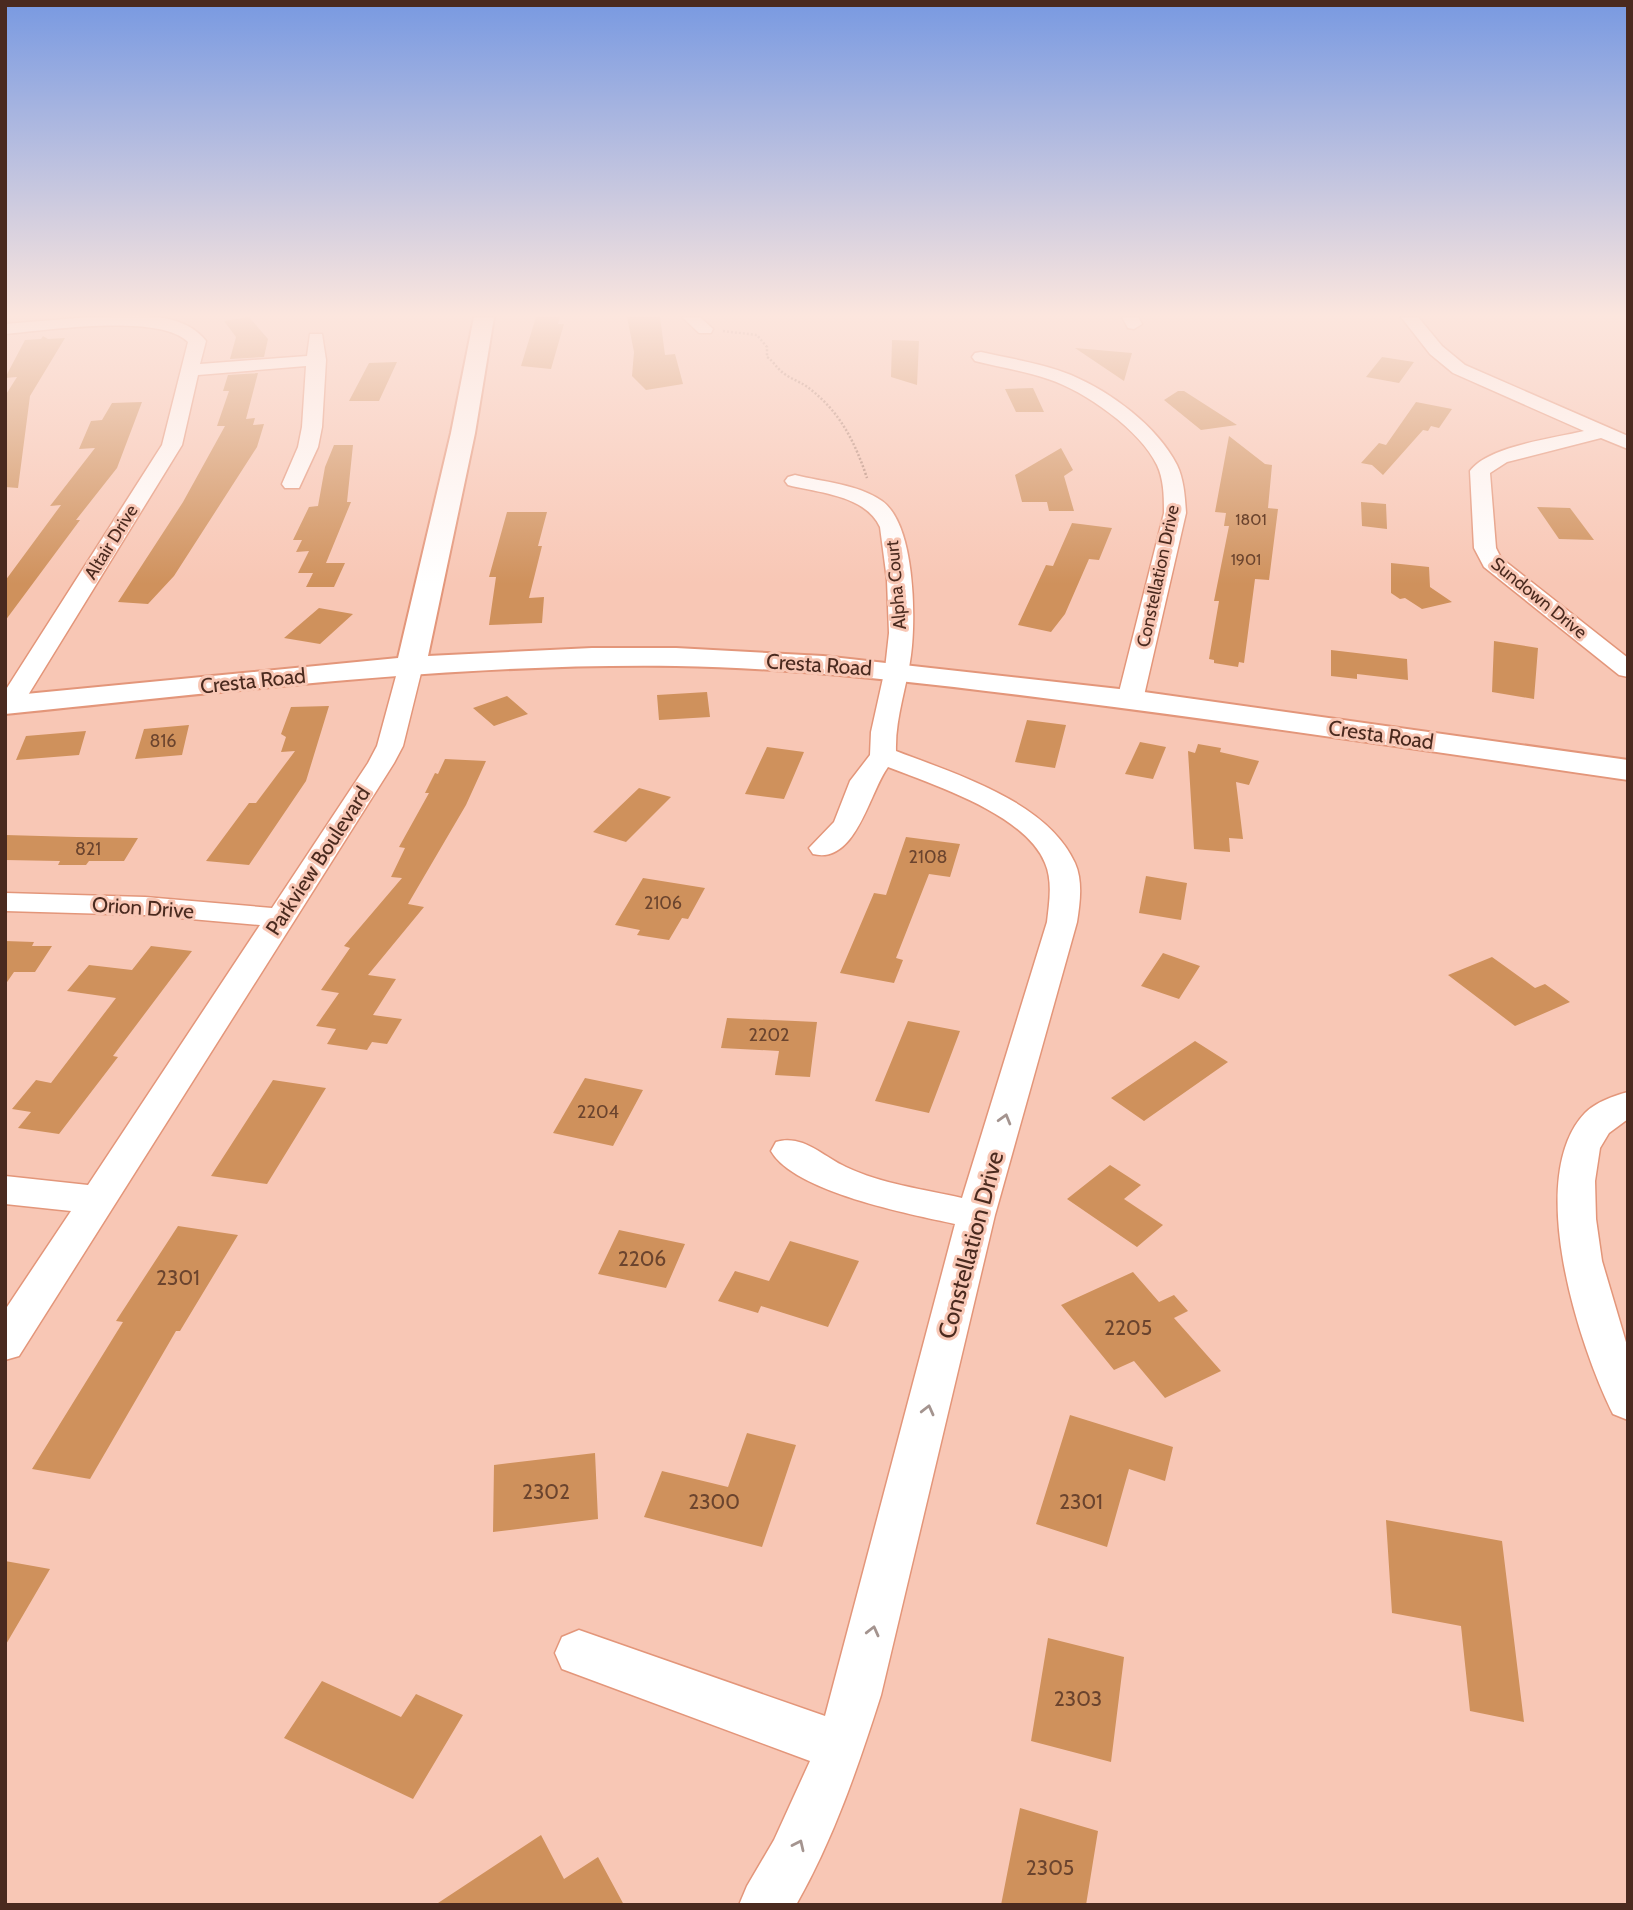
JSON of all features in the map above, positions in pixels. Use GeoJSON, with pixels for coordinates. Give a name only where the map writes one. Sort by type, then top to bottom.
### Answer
{"type":"FeatureCollection","features":[{"type":"Feature","properties":{"kind":"main road","name":"Parkview Boulevard"},"geometry":{"type":"LineString","coordinates":[[411,665],[468,406]]}},
{"type":"Feature","properties":{"kind":"main road","name":"Cresta Road"},"geometry":{"type":"LineString","coordinates":[[7,705],[411,665],[562,658],[675,657],[752,660],[897,671],[1130,700],[1628,770]]}},
{"type":"Feature","properties":{"kind":"street","name":"Altair Drive"},"geometry":{"type":"LineString","coordinates":[[7,705],[172,445],[181,406]]}},
{"type":"Feature","properties":{"kind":"street"},"geometry":{"type":"LineString","coordinates":[[292,484],[308,447],[312,406]]}},
{"type":"Feature","properties":{"kind":"street","name":"Constellation Drive"},"geometry":{"type":"LineString","coordinates":[[1109,406],[1153,444],[1167,464],[1175,491],[1175,513],[1130,700]]}},
{"type":"Feature","properties":{"kind":"street"},"geometry":{"type":"LineString","coordinates":[[1544,406],[1628,443]]}},
{"type":"Feature","properties":{"kind":"street","name":"Sundown Drive"},"geometry":{"type":"LineString","coordinates":[[1603,432],[1500,458],[1480,471],[1485,548],[1492,562],[1628,670]]}},
{"type":"Feature","properties":{"kind":"street","name":"Alpha Court"},"geometry":{"type":"LineString","coordinates":[[795,481],[879,507],[888,517],[902,610],[897,671]]}},
{"type":"Feature","properties":{"kind":"street","name":"Parkview Boulevard"},"geometry":{"type":"LineString","coordinates":[[5,1344],[381,764],[390,746],[411,665]]}},
{"type":"Feature","properties":{"kind":"street"},"geometry":{"type":"LineString","coordinates":[[823,848],[847,825],[864,781],[883,755],[882,728],[897,671]]}},
{"type":"Feature","properties":{"kind":"street","name":"Constellation Drive"},"geometry":{"type":"LineString","coordinates":[[766,1905],[793,1859],[826,1788],[858,1695],[976,1215],[1062,922],[1066,896],[1060,863],[1034,828],[1014,815],[883,755]]}},
{"type":"Feature","properties":{"kind":"street","name":"Orion Drive"},"geometry":{"type":"LineString","coordinates":[[5,902],[145,906],[281,918]]}},
{"type":"Feature","properties":{"kind":"street"},"geometry":{"type":"LineString","coordinates":[[1628,1104],[1595,1124],[1583,1144],[1576,1166],[1575,1202],[1592,1300],[1605,1344],[1628,1402]]}},
{"type":"Feature","properties":{"kind":"street"},"geometry":{"type":"LineString","coordinates":[[789,1151],[832,1176],[873,1192],[976,1215]]}},
{"type":"Feature","properties":{"kind":"street"},"geometry":{"type":"LineString","coordinates":[[5,1190],[99,1200]]}},
{"type":"Feature","properties":{"kind":"street"},"geometry":{"type":"LineString","coordinates":[[579,1653],[841,1747]]}},
{"type":"Feature","properties":{"kind":"path"},"geometry":{"type":"LineString","coordinates":[[830,406],[837,412],[842,428],[856,444],[867,480],[849,496]]}},
{"type":"Feature","properties":{"kind":"building"},"geometry":{"type":"Polygon","coordinates":[[[5,406],[29,406],[18,488],[5,487],[5,406]]]}},
{"type":"Feature","properties":{"kind":"building"},"geometry":{"type":"Polygon","coordinates":[[[110,406],[140,406],[117,468],[76,520],[80,520],[5,621],[5,581],[61,505],[50,506],[95,448],[79,449],[91,421],[102,420],[110,406]]]}},
{"type":"Feature","properties":{"kind":"building"},"geometry":{"type":"Polygon","coordinates":[[[224,406],[249,406],[246,419],[255,418],[253,425],[264,424],[257,447],[174,576],[148,604],[118,602],[183,502],[225,426],[217,426],[224,406]]]}},
{"type":"Feature","properties":{"kind":"building"},"geometry":{"type":"Polygon","coordinates":[[[1013,406],[1041,406],[1044,412],[1016,412],[1013,406]]]}},
{"type":"Feature","properties":{"kind":"building"},"geometry":{"type":"Polygon","coordinates":[[[1172,406],[1208,406],[1237,425],[1201,430],[1172,406]]]}},
{"type":"Feature","properties":{"kind":"building"},"geometry":{"type":"Polygon","coordinates":[[[1413,406],[1452,409],[1439,428],[1431,426],[1428,431],[1423,430],[1383,475],[1372,465],[1361,463],[1379,443],[1386,445],[1413,406]]]}},
{"type":"Feature","properties":{"kind":"building"},"geometry":{"type":"Polygon","coordinates":[[[1229,436],[1265,464],[1272,465],[1268,508],[1278,509],[1269,580],[1255,579],[1244,663],[1239,662],[1238,667],[1214,663],[1214,660],[1209,659],[1219,601],[1214,601],[1229,526],[1224,526],[1226,513],[1215,512],[1229,436]]]}},
{"type":"Feature","properties":{"kind":"building"},"geometry":{"type":"Polygon","coordinates":[[[334,445],[353,445],[347,502],[351,502],[326,563],[345,563],[334,587],[306,587],[313,573],[298,573],[309,551],[296,552],[302,540],[293,540],[309,507],[318,506],[325,467],[334,445]]]}},
{"type":"Feature","properties":{"kind":"building"},"geometry":{"type":"Polygon","coordinates":[[[1061,448],[1073,470],[1064,476],[1074,511],[1049,511],[1047,502],[1022,502],[1015,475],[1061,448]]]}},
{"type":"Feature","properties":{"kind":"building"},"geometry":{"type":"Polygon","coordinates":[[[1361,502],[1386,504],[1387,529],[1362,526],[1361,502]]]}},
{"type":"Feature","properties":{"kind":"building"},"geometry":{"type":"Polygon","coordinates":[[[1537,507],[1570,508],[1594,540],[1559,539],[1537,507]]]}},
{"type":"Feature","properties":{"kind":"building"},"geometry":{"type":"Polygon","coordinates":[[[507,512],[547,512],[529,598],[544,597],[542,623],[489,625],[496,577],[489,577],[507,512]]]}},
{"type":"Feature","properties":{"kind":"building"},"geometry":{"type":"Polygon","coordinates":[[[1072,523],[1112,528],[1099,560],[1089,559],[1065,614],[1051,632],[1018,625],[1046,565],[1053,566],[1072,523]]]}},
{"type":"Feature","properties":{"kind":"building"},"geometry":{"type":"Polygon","coordinates":[[[1391,563],[1429,567],[1430,587],[1452,602],[1422,609],[1405,598],[1400,599],[1391,593],[1391,563]]]}},
{"type":"Feature","properties":{"kind":"building"},"geometry":{"type":"Polygon","coordinates":[[[319,608],[353,614],[320,644],[284,638],[319,608]]]}},
{"type":"Feature","properties":{"kind":"building"},"geometry":{"type":"Polygon","coordinates":[[[1494,641],[1538,648],[1534,699],[1492,692],[1494,641]]]}},
{"type":"Feature","properties":{"kind":"building"},"geometry":{"type":"Polygon","coordinates":[[[1331,650],[1407,659],[1408,680],[1357,674],[1357,679],[1331,676],[1331,650]]]}},
{"type":"Feature","properties":{"kind":"building"},"geometry":{"type":"Polygon","coordinates":[[[707,692],[710,717],[659,720],[657,695],[707,692]]]}},
{"type":"Feature","properties":{"kind":"building"},"geometry":{"type":"Polygon","coordinates":[[[507,696],[528,714],[494,726],[473,708],[507,696]]]}},
{"type":"Feature","properties":{"kind":"building"},"geometry":{"type":"Polygon","coordinates":[[[329,706],[306,781],[249,865],[206,861],[249,803],[256,803],[295,751],[281,752],[286,737],[281,734],[291,707],[329,706]]]}},
{"type":"Feature","properties":{"kind":"building"},"geometry":{"type":"Polygon","coordinates":[[[1027,720],[1066,725],[1055,768],[1015,762],[1027,720]]]}},
{"type":"Feature","properties":{"kind":"building"},"geometry":{"type":"Polygon","coordinates":[[[189,725],[182,755],[135,759],[144,729],[189,725]]]}},
{"type":"Feature","properties":{"kind":"building"},"geometry":{"type":"Polygon","coordinates":[[[86,731],[79,755],[16,760],[26,736],[86,731]]]}},
{"type":"Feature","properties":{"kind":"building"},"geometry":{"type":"Polygon","coordinates":[[[1140,742],[1166,747],[1153,779],[1125,774],[1140,742]]]}},
{"type":"Feature","properties":{"kind":"building"},"geometry":{"type":"Polygon","coordinates":[[[1198,744],[1221,748],[1220,752],[1259,761],[1249,785],[1236,782],[1243,839],[1229,838],[1230,852],[1194,849],[1188,751],[1195,753],[1198,744]]]}},
{"type":"Feature","properties":{"kind":"building"},"geometry":{"type":"Polygon","coordinates":[[[767,747],[804,752],[784,799],[745,794],[767,747]]]}},
{"type":"Feature","properties":{"kind":"building"},"geometry":{"type":"Polygon","coordinates":[[[445,759],[486,761],[466,805],[408,904],[424,907],[368,975],[396,979],[373,1015],[402,1019],[387,1044],[372,1042],[367,1050],[327,1044],[336,1029],[316,1026],[339,993],[321,990],[350,948],[344,946],[402,878],[391,877],[405,848],[399,847],[429,793],[425,793],[435,773],[438,774],[445,759]]]}},
{"type":"Feature","properties":{"kind":"building"},"geometry":{"type":"Polygon","coordinates":[[[639,788],[671,797],[626,842],[593,832],[639,788]]]}},
{"type":"Feature","properties":{"kind":"building"},"geometry":{"type":"Polygon","coordinates":[[[5,835],[138,838],[124,861],[89,861],[86,865],[58,865],[60,861],[5,860],[5,835]]]}},
{"type":"Feature","properties":{"kind":"building"},"geometry":{"type":"Polygon","coordinates":[[[906,837],[960,844],[950,877],[929,874],[896,958],[903,960],[894,983],[840,973],[874,893],[886,895],[906,837]]]}},
{"type":"Feature","properties":{"kind":"building"},"geometry":{"type":"Polygon","coordinates":[[[1146,876],[1187,883],[1181,920],[1139,913],[1146,876]]]}},
{"type":"Feature","properties":{"kind":"building"},"geometry":{"type":"Polygon","coordinates":[[[643,878],[705,888],[688,919],[682,918],[669,940],[637,935],[640,930],[615,925],[643,878]]]}},
{"type":"Feature","properties":{"kind":"building"},"geometry":{"type":"Polygon","coordinates":[[[5,941],[34,942],[32,946],[52,946],[35,972],[14,972],[5,985],[5,941]]]}},
{"type":"Feature","properties":{"kind":"building"},"geometry":{"type":"Polygon","coordinates":[[[151,946],[192,951],[113,1056],[118,1057],[59,1134],[18,1128],[31,1112],[12,1109],[36,1080],[51,1083],[116,998],[67,991],[89,965],[132,970],[151,946]]]}},
{"type":"Feature","properties":{"kind":"building"},"geometry":{"type":"Polygon","coordinates":[[[1163,953],[1200,966],[1179,999],[1141,986],[1163,953]]]}},
{"type":"Feature","properties":{"kind":"building"},"geometry":{"type":"Polygon","coordinates":[[[1492,957],[1535,988],[1545,984],[1570,1002],[1515,1026],[1448,975],[1492,957]]]}},
{"type":"Feature","properties":{"kind":"building"},"geometry":{"type":"Polygon","coordinates":[[[727,1018],[817,1022],[810,1077],[775,1075],[779,1051],[721,1048],[727,1018]]]}},
{"type":"Feature","properties":{"kind":"building"},"geometry":{"type":"Polygon","coordinates":[[[908,1021],[960,1031],[929,1113],[875,1101],[908,1021]]]}},
{"type":"Feature","properties":{"kind":"building"},"geometry":{"type":"Polygon","coordinates":[[[1195,1041],[1228,1062],[1144,1121],[1111,1098],[1195,1041]]]}},
{"type":"Feature","properties":{"kind":"building"},"geometry":{"type":"Polygon","coordinates":[[[585,1078],[643,1090],[613,1146],[553,1133],[585,1078]]]}},
{"type":"Feature","properties":{"kind":"building"},"geometry":{"type":"Polygon","coordinates":[[[273,1080],[326,1088],[267,1184],[211,1176],[273,1080]]]}},
{"type":"Feature","properties":{"kind":"building"},"geometry":{"type":"Polygon","coordinates":[[[1110,1165],[1141,1185],[1124,1199],[1163,1225],[1137,1247],[1067,1199],[1110,1165]]]}},
{"type":"Feature","properties":{"kind":"building"},"geometry":{"type":"Polygon","coordinates":[[[178,1226],[238,1235],[180,1331],[176,1331],[90,1479],[32,1469],[123,1322],[116,1321],[178,1226]]]}},
{"type":"Feature","properties":{"kind":"building"},"geometry":{"type":"Polygon","coordinates":[[[619,1230],[685,1244],[666,1288],[598,1274],[619,1230]]]}},
{"type":"Feature","properties":{"kind":"building"},"geometry":{"type":"Polygon","coordinates":[[[790,1241],[859,1261],[828,1327],[761,1306],[758,1313],[718,1301],[735,1271],[769,1281],[790,1241]]]}},
{"type":"Feature","properties":{"kind":"building"},"geometry":{"type":"Polygon","coordinates":[[[1133,1272],[1159,1302],[1174,1295],[1188,1311],[1174,1318],[1221,1371],[1165,1398],[1134,1361],[1114,1370],[1061,1305],[1133,1272]]]}},
{"type":"Feature","properties":{"kind":"building"},"geometry":{"type":"Polygon","coordinates":[[[1070,1415],[1173,1447],[1165,1481],[1129,1469],[1107,1547],[1036,1524],[1070,1415]]]}},
{"type":"Feature","properties":{"kind":"building"},"geometry":{"type":"Polygon","coordinates":[[[747,1433],[796,1445],[762,1547],[644,1517],[662,1471],[728,1487],[747,1433]]]}},
{"type":"Feature","properties":{"kind":"building"},"geometry":{"type":"Polygon","coordinates":[[[595,1453],[598,1519],[493,1532],[494,1465],[595,1453]]]}},
{"type":"Feature","properties":{"kind":"building"},"geometry":{"type":"Polygon","coordinates":[[[1386,1520],[1502,1541],[1524,1722],[1470,1711],[1461,1626],[1392,1613],[1386,1520]]]}},
{"type":"Feature","properties":{"kind":"building"},"geometry":{"type":"Polygon","coordinates":[[[5,1561],[50,1569],[5,1646],[5,1561]]]}},
{"type":"Feature","properties":{"kind":"building"},"geometry":{"type":"Polygon","coordinates":[[[1048,1638],[1124,1657],[1111,1762],[1031,1741],[1048,1638]]]}},
{"type":"Feature","properties":{"kind":"building"},"geometry":{"type":"Polygon","coordinates":[[[322,1681],[401,1717],[416,1694],[463,1715],[413,1799],[284,1738],[322,1681]]]}},
{"type":"Feature","properties":{"kind":"building"},"geometry":{"type":"Polygon","coordinates":[[[1020,1808],[1098,1831],[1086,1905],[1001,1905],[1020,1808]]]}},
{"type":"Feature","properties":{"kind":"building"},"geometry":{"type":"Polygon","coordinates":[[[541,1835],[564,1879],[598,1857],[624,1905],[435,1905],[541,1835]]]}}]}
